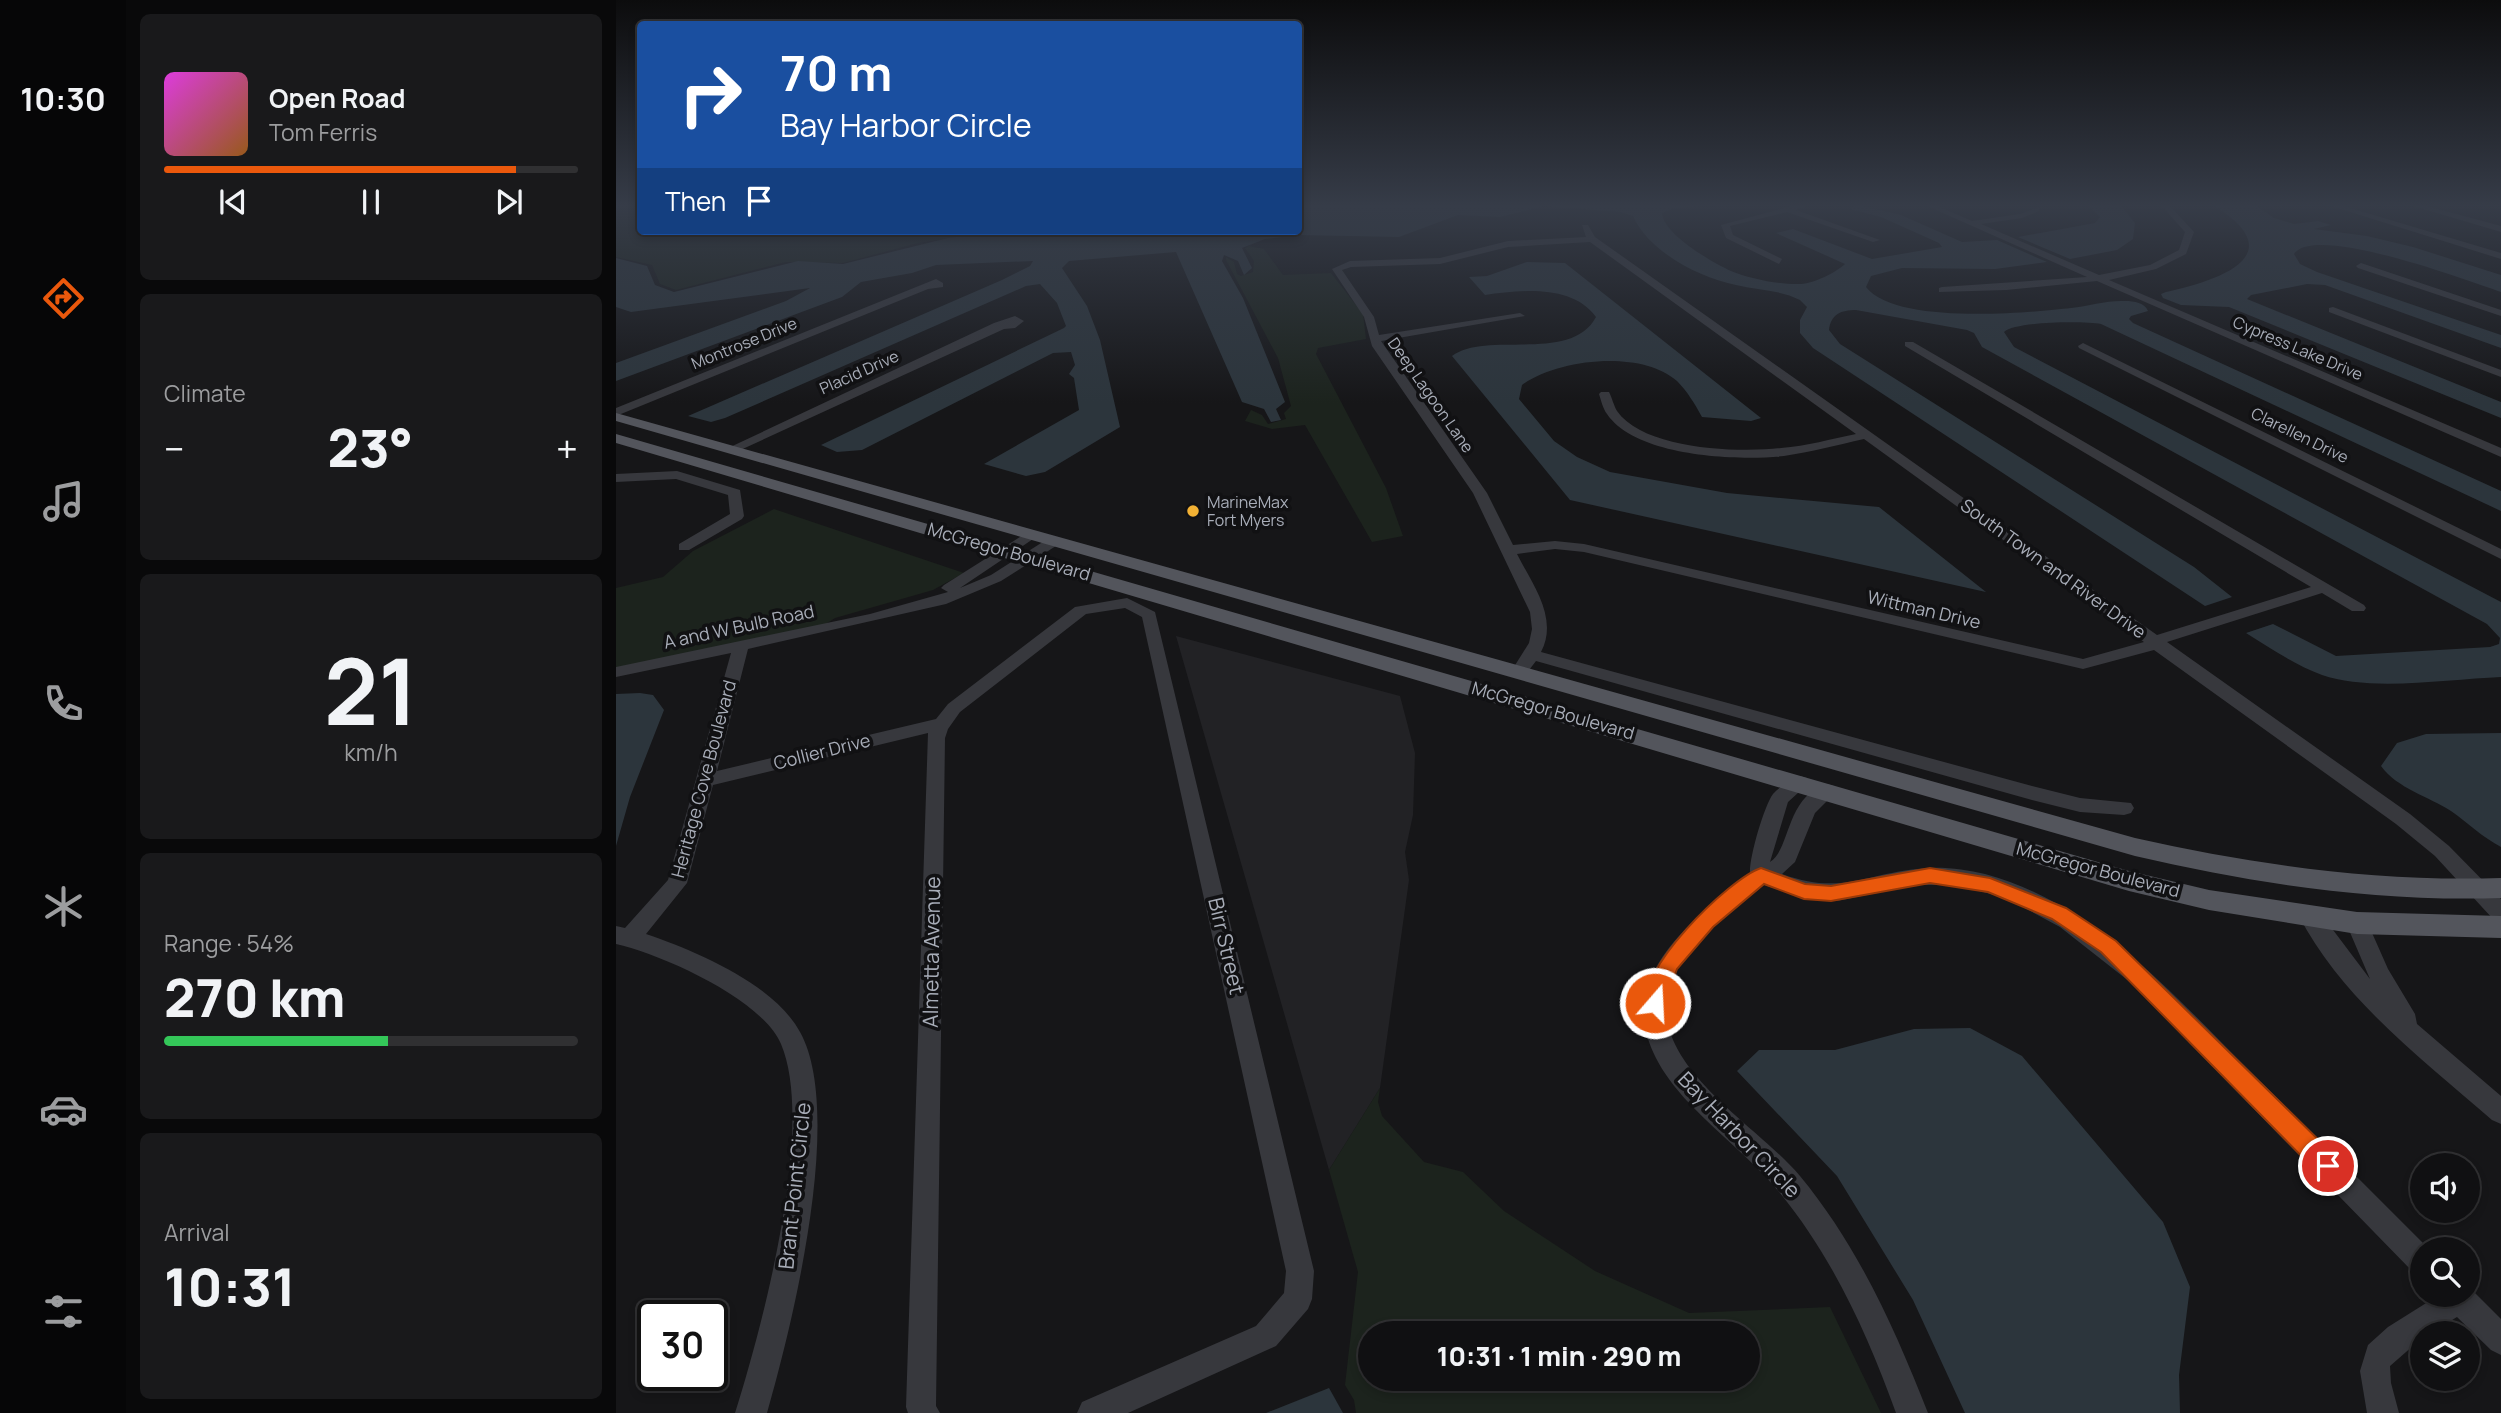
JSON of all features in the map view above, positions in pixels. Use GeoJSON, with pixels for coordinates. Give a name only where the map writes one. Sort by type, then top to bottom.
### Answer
{"type":"FeatureCollection","features":[{"type":"Feature","properties":{"kind":"main road","name":"McGregor Boulevard"},"geometry":{"type":"LineString","coordinates":[[616,414],[1054,541],[1526,662],[1946,793],[2201,862],[2388,887],[2490,889]]}},
{"type":"Feature","properties":{"kind":"main road","name":"McGregor Boulevard"},"geometry":{"type":"LineString","coordinates":[[623,439],[2132,882],[2209,900],[2357,923],[2501,927]]}},
{"type":"Feature","properties":{"kind":"main road"},"geometry":{"type":"LineString","coordinates":[[623,439],[651,441],[704,453],[732,449]]}},
{"type":"Feature","properties":{"kind":"main road"},"geometry":{"type":"LineString","coordinates":[[704,464],[722,459],[740,459],[803,475],[820,475]]}},
{"type":"Feature","properties":{"kind":"main road"},"geometry":{"type":"LineString","coordinates":[[784,486],[818,487],[841,492],[866,487]]}},
{"type":"Feature","properties":{"kind":"main road"},"geometry":{"type":"LineString","coordinates":[[1410,668],[1445,667],[1488,677],[1526,662]]}},
{"type":"Feature","properties":{"kind":"main road"},"geometry":{"type":"LineString","coordinates":[[1800,783],[1809,776],[1825,772],[1946,793]]}},
{"type":"Feature","properties":{"kind":"street","name":"Deep Lagoon Lane"},"geometry":{"type":"LineString","coordinates":[[1338,271],[1367,313],[1373,339],[1480,493],[1509,550],[1541,623],[1526,662]]}},
{"type":"Feature","properties":{"kind":"street","name":"South Town and River Drive"},"geometry":{"type":"LineString","coordinates":[[1641,271],[2403,819],[2490,889],[2501,914]]}},
{"type":"Feature","properties":{"kind":"street","name":"Cypress Lake Drive"},"geometry":{"type":"LineString","coordinates":[[2083,271],[2501,453]]}},
{"type":"Feature","properties":{"kind":"street"},"geometry":{"type":"LineString","coordinates":[[1942,290],[2039,287],[2135,271]]}},
{"type":"Feature","properties":{"kind":"street"},"geometry":{"type":"LineString","coordinates":[[2378,271],[2501,313]]}},
{"type":"Feature","properties":{"kind":"street","name":"Montrose Drive"},"geometry":{"type":"LineString","coordinates":[[616,414],[923,289]]}},
{"type":"Feature","properties":{"kind":"street"},"geometry":{"type":"LineString","coordinates":[[2333,310],[2501,374]]}},
{"type":"Feature","properties":{"kind":"street"},"geometry":{"type":"LineString","coordinates":[[1373,339],[1520,316]]}},
{"type":"Feature","properties":{"kind":"street","name":"Placid Drive"},"geometry":{"type":"LineString","coordinates":[[732,449],[1001,326]]}},
{"type":"Feature","properties":{"kind":"street"},"geometry":{"type":"LineString","coordinates":[[1909,344],[2358,608]]}},
{"type":"Feature","properties":{"kind":"street","name":"Clarellen Drive"},"geometry":{"type":"LineString","coordinates":[[2083,346],[2501,555]]}},
{"type":"Feature","properties":{"kind":"street"},"geometry":{"type":"LineString","coordinates":[[1605,394],[1611,414],[1622,424],[1658,441],[1689,449],[1770,453],[1866,435]]}},
{"type":"Feature","properties":{"kind":"street"},"geometry":{"type":"LineString","coordinates":[[616,478],[677,475],[704,464]]}},
{"type":"Feature","properties":{"kind":"street"},"geometry":{"type":"LineString","coordinates":[[677,475],[735,493],[737,516],[684,547]]}},
{"type":"Feature","properties":{"kind":"street","name":"A and W Bulb Road"},"geometry":{"type":"LineString","coordinates":[[870,620],[940,593],[1031,534]]}},
{"type":"Feature","properties":{"kind":"street","name":"A and W Bulb Road"},"geometry":{"type":"LineString","coordinates":[[616,672],[870,620],[967,591],[1054,541]]}},
{"type":"Feature","properties":{"kind":"street","name":"Wittman Drive"},"geometry":{"type":"LineString","coordinates":[[1509,550],[1555,545],[1584,548],[2065,662],[2098,662],[2147,648],[2154,641],[2323,588]]}},
{"type":"Feature","properties":{"kind":"street","name":"Birr Street"},"geometry":{"type":"LineString","coordinates":[[942,724],[968,696],[1070,616],[1094,606],[1131,604],[1149,615],[1300,1271],[1297,1299],[1266,1336],[1093,1413]]}},
{"type":"Feature","properties":{"kind":"street","name":"Heritage Cove Boulevard"},"geometry":{"type":"LineString","coordinates":[[623,936],[677,883],[741,646]]}},
{"type":"Feature","properties":{"kind":"street"},"geometry":{"type":"LineString","coordinates":[[1526,662],[2080,805],[2124,808]]}},
{"type":"Feature","properties":{"kind":"street","name":"Collier Drive"},"geometry":{"type":"LineString","coordinates":[[703,781],[942,724]]}},
{"type":"Feature","properties":{"kind":"street","name":"Almetta Avenue"},"geometry":{"type":"LineString","coordinates":[[924,1413],[921,1407],[936,738],[942,724]]}},
{"type":"Feature","properties":{"kind":"street"},"geometry":{"type":"LineString","coordinates":[[1800,783],[1780,798],[1759,860],[1761,875],[1804,891],[1831,893],[1849,892],[1909,877],[1953,877],[1990,885],[2059,914],[2108,947],[2138,975],[2410,1249]]}},
{"type":"Feature","properties":{"kind":"street","name":"Bay Harbor Circle"},"geometry":{"type":"LineString","coordinates":[[1827,791],[1814,798],[1806,809],[1785,862],[1761,875],[1706,921],[1670,963],[1658,987],[1655,1003],[1661,1043],[1680,1074],[1765,1157],[1808,1208],[1832,1244],[1880,1331],[1912,1413]]}},
{"type":"Feature","properties":{"kind":"street"},"geometry":{"type":"LineString","coordinates":[[2309,916],[2352,976],[2419,1042],[2501,1112]]}},
{"type":"Feature","properties":{"kind":"street"},"geometry":{"type":"LineString","coordinates":[[2357,923],[2379,974],[2419,1042]]}},
{"type":"Feature","properties":{"kind":"street","name":"Brant Point Circle"},"geometry":{"type":"LineString","coordinates":[[623,936],[709,973],[773,1015],[790,1037],[803,1072],[806,1112],[788,1264],[776,1322],[751,1413]]}},
{"type":"Feature","properties":{"kind":"street"},"geometry":{"type":"LineString","coordinates":[[2384,1413],[2376,1388],[2375,1362],[2388,1344],[2443,1307]]}},
{"type":"Feature","properties":{"kind":"street"},"geometry":{"type":"LineString","coordinates":[[2468,1307],[2501,1340]]}},
{"type":"Feature","properties":{"kind":"shaded area"},"geometry":{"type":"Polygon","coordinates":[[[616,271],[649,271],[655,285],[674,292],[758,271],[918,271],[861,282],[842,297],[616,381],[616,363],[786,301],[810,288],[631,312],[616,307],[616,271]]]}},
{"type":"Feature","properties":{"kind":"shaded area"},"geometry":{"type":"Polygon","coordinates":[[[655,271],[751,271],[676,290],[660,284],[655,271]]]}},
{"type":"Feature","properties":{"kind":"shaded area"},"geometry":{"type":"Polygon","coordinates":[[[1020,271],[1064,271],[1087,306],[1100,340],[1120,427],[1045,472],[1026,476],[984,464],[1079,410],[1074,378],[1069,374],[1075,365],[1071,352],[1053,353],[862,450],[837,452],[821,445],[1064,328],[1066,326],[1057,303],[1040,284],[1026,286],[725,418],[711,422],[688,416],[1020,271]]]}},
{"type":"Feature","properties":{"kind":"shaded area"},"geometry":{"type":"Polygon","coordinates":[[[1184,271],[1228,271],[1243,298],[1285,402],[1276,409],[1281,420],[1271,422],[1264,409],[1242,402],[1184,271]]]}},
{"type":"Feature","properties":{"kind":"shaded area"},"geometry":{"type":"Polygon","coordinates":[[[1232,271],[1236,271],[1241,276],[1253,272],[1280,271],[1283,275],[1331,273],[1363,314],[1366,339],[1318,348],[1316,354],[1386,488],[1403,536],[1372,542],[1305,425],[1272,429],[1245,421],[1251,410],[1262,415],[1268,424],[1286,419],[1284,413],[1291,406],[1278,358],[1232,271]]]}},
{"type":"Feature","properties":{"kind":"shaded area"},"geometry":{"type":"Polygon","coordinates":[[[1501,271],[1575,271],[1761,418],[1751,421],[1702,417],[1677,381],[1643,364],[1599,361],[1577,364],[1537,376],[1522,385],[1519,399],[1554,441],[1577,457],[1610,472],[1727,493],[1879,507],[1986,592],[1570,500],[1452,356],[1467,349],[1485,346],[1548,343],[1568,339],[1584,331],[1596,317],[1586,306],[1560,294],[1530,291],[1485,295],[1469,277],[1487,276],[1501,271]]]}},
{"type":"Feature","properties":{"kind":"shaded area"},"geometry":{"type":"Polygon","coordinates":[[[1694,271],[1732,271],[1756,279],[1793,284],[1818,280],[1835,271],[1891,271],[1871,276],[1866,287],[1881,299],[1904,307],[1963,314],[2051,310],[2119,301],[2139,303],[2148,311],[2131,316],[2129,319],[2133,323],[2501,491],[2501,511],[2101,324],[2035,324],[2011,328],[2004,332],[2014,347],[2501,602],[2501,677],[2363,683],[2322,675],[2292,661],[2246,633],[2273,624],[2336,656],[2490,647],[2499,644],[2500,638],[2487,624],[1982,347],[1974,333],[1856,310],[1841,312],[1834,317],[1829,330],[1840,344],[2194,567],[2232,597],[2205,606],[1813,348],[1800,333],[1800,320],[1807,307],[1800,300],[1694,271]]]}},
{"type":"Feature","properties":{"kind":"shaded area"},"geometry":{"type":"Polygon","coordinates":[[[2315,271],[2501,335],[2501,348],[2325,285],[2307,284],[2251,295],[2247,299],[2501,402],[2501,418],[2229,307],[2181,305],[2163,298],[2161,294],[2225,273],[2315,271]]]}},
{"type":"Feature","properties":{"kind":"shaded area"},"geometry":{"type":"Polygon","coordinates":[[[2439,271],[2488,271],[2501,275],[2501,292],[2439,271]]]}},
{"type":"Feature","properties":{"kind":"shaded area"},"geometry":{"type":"Polygon","coordinates":[[[774,509],[964,573],[933,590],[835,618],[824,625],[616,668],[616,588],[663,577],[693,551],[774,509]]]}},
{"type":"Feature","properties":{"kind":"shaded area"},"geometry":{"type":"Polygon","coordinates":[[[1176,636],[1400,696],[1415,753],[1413,815],[1405,852],[1409,880],[1380,1088],[1329,1170],[1176,636]]]}},
{"type":"Feature","properties":{"kind":"shaded area"},"geometry":{"type":"Polygon","coordinates":[[[616,694],[653,695],[664,710],[630,797],[616,846],[616,694]]]}},
{"type":"Feature","properties":{"kind":"shaded area"},"geometry":{"type":"Polygon","coordinates":[[[2501,733],[2501,847],[2451,811],[2396,781],[2381,766],[2397,743],[2426,734],[2501,733]]]}},
{"type":"Feature","properties":{"kind":"shaded area"},"geometry":{"type":"Polygon","coordinates":[[[1970,1028],[2022,1056],[2163,1222],[2190,1287],[2179,1375],[2180,1413],[1965,1413],[1913,1300],[1837,1176],[1737,1071],[1759,1050],[1835,1050],[1914,1029],[1970,1028]]]}},
{"type":"Feature","properties":{"kind":"shaded area"},"geometry":{"type":"Polygon","coordinates":[[[1380,1088],[1378,1102],[1382,1116],[1424,1162],[1463,1172],[1504,1211],[1595,1271],[1689,1313],[1830,1307],[1881,1413],[1356,1413],[1354,1400],[1345,1385],[1358,1272],[1329,1170],[1380,1088]]]}},
{"type":"Feature","properties":{"kind":"shaded area"},"geometry":{"type":"Polygon","coordinates":[[[1329,1388],[1343,1413],[1266,1413],[1329,1388]]]}},
{"type":"Feature","properties":{"kind":"place","name":"MarineMax Fort Myers"},"geometry":{"type":"Point","coordinates":[1193,511]}},
{"type":"Feature","properties":{"kind":"route"},"geometry":{"type":"LineString","coordinates":[[1655,1003],[1658,987],[1670,963],[1706,921],[1761,875],[1804,891],[1831,893],[1849,892],[1909,877],[1930,875],[1990,885],[2059,914],[2108,947],[2328,1166]]}}]}
